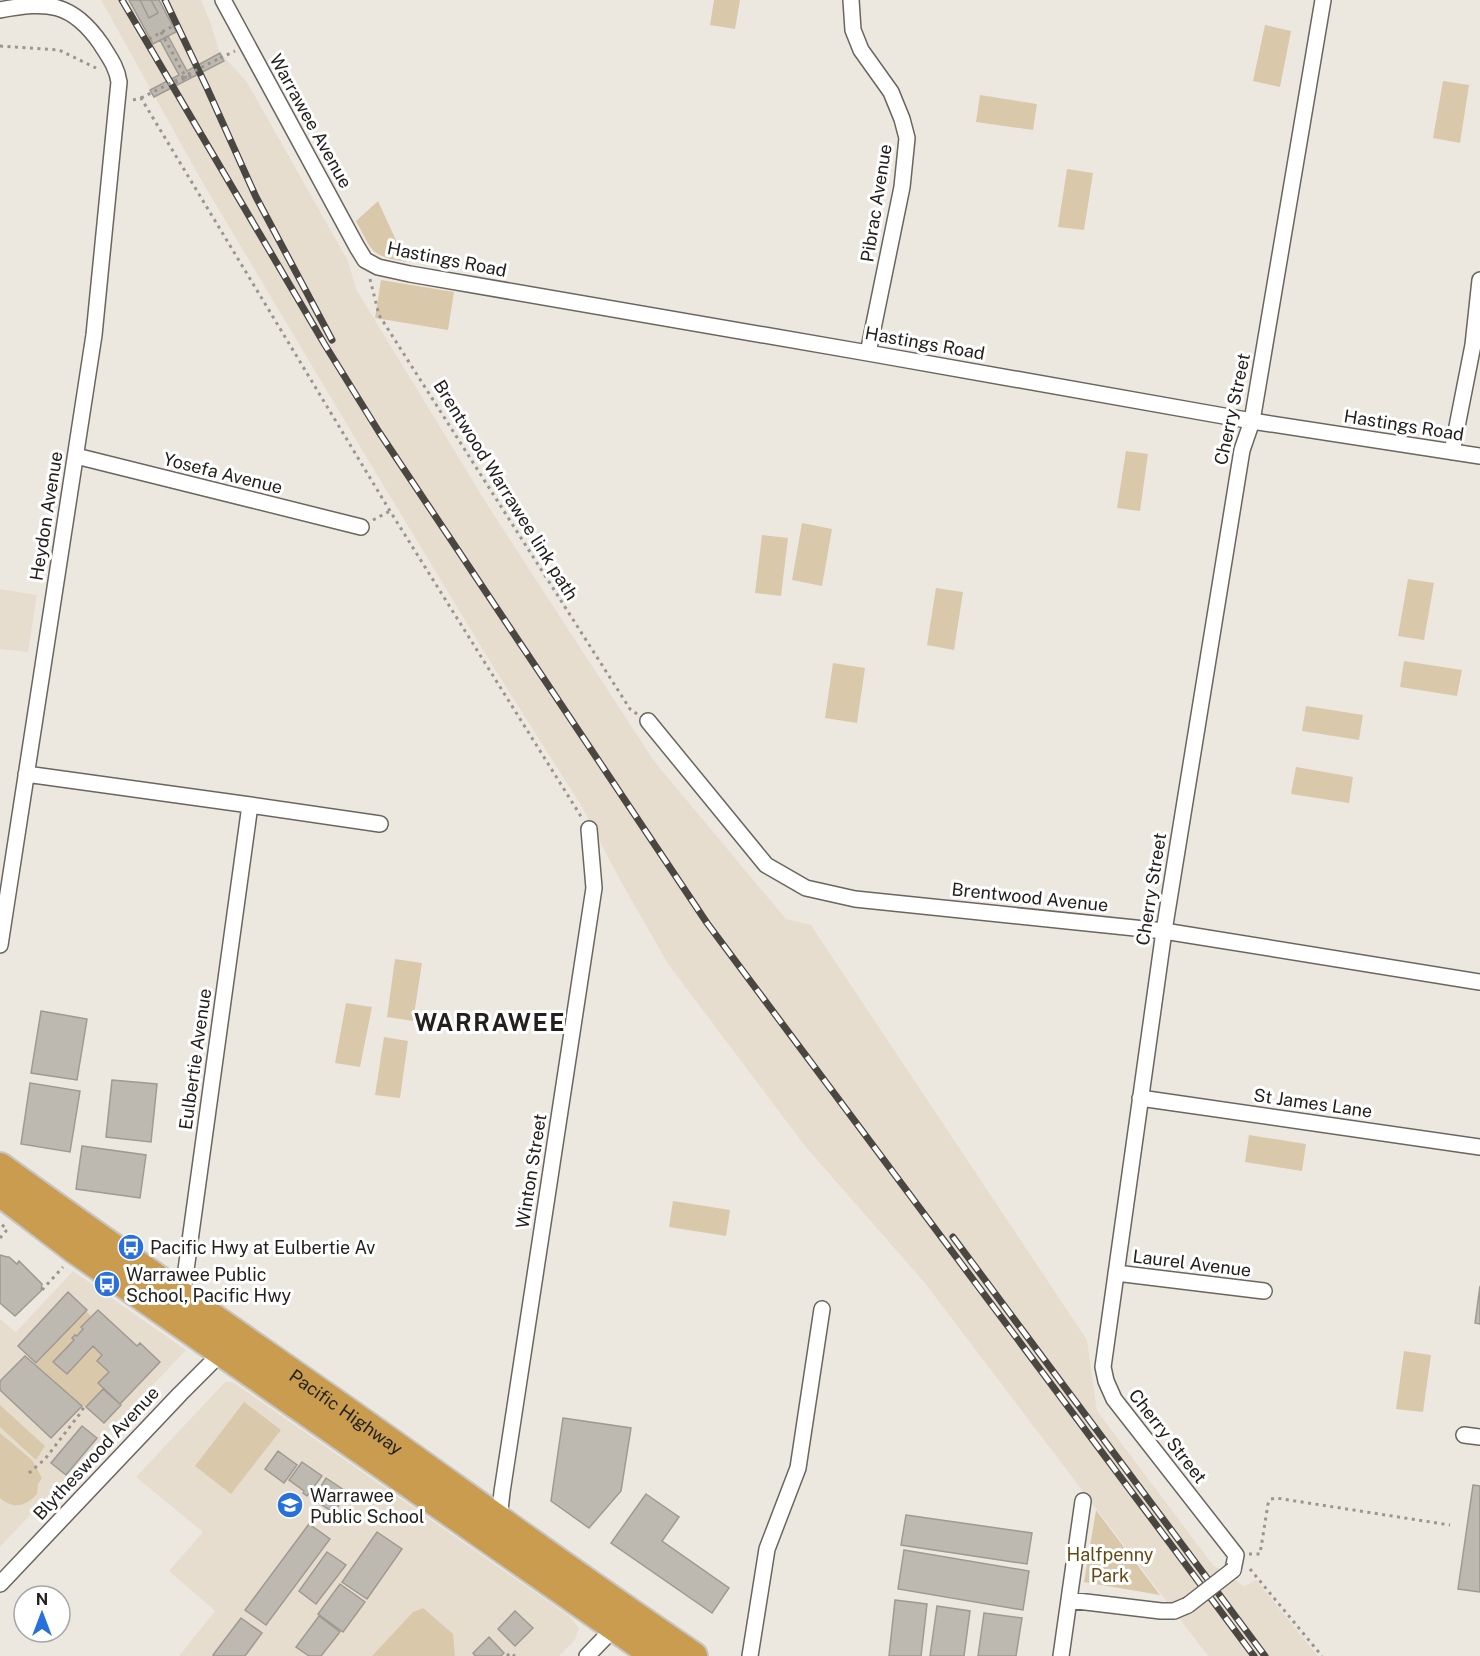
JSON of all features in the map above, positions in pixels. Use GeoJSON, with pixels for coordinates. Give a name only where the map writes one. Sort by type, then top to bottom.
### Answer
{"type":"FeatureCollection","features":[{"type":"Feature","properties":{"kind":"highway","name":"Pacific Highway"},"geometry":{"type":"LineString","coordinates":[[0,1167],[90,1232],[176,1305],[220,1350],[656,1656]]}},
{"type":"Feature","properties":{"kind":"highway","name":"Pacific Highway"},"geometry":{"type":"LineString","coordinates":[[0,1192],[76,1250],[176,1305],[499,1519],[617,1605],[693,1656]]}},
{"type":"Feature","properties":{"kind":"street","name":"Warrawee Avenue"},"geometry":{"type":"LineString","coordinates":[[223,0],[365,260]]}},
{"type":"Feature","properties":{"kind":"street","name":"Pibrac Avenue"},"geometry":{"type":"LineString","coordinates":[[851,0],[853,30],[861,50],[891,92],[907,138],[902,187],[868,353]]}},
{"type":"Feature","properties":{"kind":"street","name":"Cherry Street"},"geometry":{"type":"LineString","coordinates":[[1236,1555],[1114,1399],[1103,1367],[1164,931],[1242,450],[1252,421],[1323,0]]}},
{"type":"Feature","properties":{"kind":"street","name":"Heydon Avenue"},"geometry":{"type":"LineString","coordinates":[[0,10],[30,4],[58,7],[72,14],[94,34],[113,62],[118,72],[119,91],[94,335],[0,945]]}},
{"type":"Feature","properties":{"kind":"street","name":"Hastings Road"},"geometry":{"type":"LineString","coordinates":[[365,260],[378,267],[411,274],[1252,421],[1480,456]]}},
{"type":"Feature","properties":{"kind":"street"},"geometry":{"type":"LineString","coordinates":[[1452,452],[1473,345],[1480,280]]}},
{"type":"Feature","properties":{"kind":"street","name":"Yosefa Avenue"},"geometry":{"type":"LineString","coordinates":[[76,456],[361,527]]}},
{"type":"Feature","properties":{"kind":"street","name":"Brentwood Avenue"},"geometry":{"type":"LineString","coordinates":[[648,721],[766,865],[806,888],[855,899],[1164,931],[1480,982]]}},
{"type":"Feature","properties":{"kind":"street"},"geometry":{"type":"LineString","coordinates":[[26,774],[380,824]]}},
{"type":"Feature","properties":{"kind":"street","name":"Eulbertie Avenue"},"geometry":{"type":"LineString","coordinates":[[176,1305],[250,805]]}},
{"type":"Feature","properties":{"kind":"street","name":"Winton Street"},"geometry":{"type":"LineString","coordinates":[[499,1519],[594,888],[589,829]]}},
{"type":"Feature","properties":{"kind":"street","name":"St James Lane"},"geometry":{"type":"LineString","coordinates":[[1140,1098],[1480,1147]]}},
{"type":"Feature","properties":{"kind":"street","name":"Laurel Avenue"},"geometry":{"type":"LineString","coordinates":[[1116,1273],[1264,1291]]}},
{"type":"Feature","properties":{"kind":"street"},"geometry":{"type":"LineString","coordinates":[[750,1656],[767,1550],[798,1468],[822,1309]]}},
{"type":"Feature","properties":{"kind":"street","name":"Blytheswood Avenue"},"geometry":{"type":"LineString","coordinates":[[0,1584],[220,1350]]}},
{"type":"Feature","properties":{"kind":"street"},"geometry":{"type":"LineString","coordinates":[[1464,1435],[1480,1437]]}},
{"type":"Feature","properties":{"kind":"street"},"geometry":{"type":"LineString","coordinates":[[1061,1656],[1083,1501]]}},
{"type":"Feature","properties":{"kind":"street"},"geometry":{"type":"LineString","coordinates":[[1070,1600],[1174,1611],[1188,1605],[1233,1570],[1236,1555]]}},
{"type":"Feature","properties":{"kind":"street"},"geometry":{"type":"LineString","coordinates":[[587,1656],[615,1627]]}},
{"type":"Feature","properties":{"kind":"path"},"geometry":{"type":"LineString","coordinates":[[149,39],[173,26]]}},
{"type":"Feature","properties":{"kind":"path"},"geometry":{"type":"LineString","coordinates":[[161,32],[188,82]]}},
{"type":"Feature","properties":{"kind":"path"},"geometry":{"type":"LineString","coordinates":[[0,46],[59,50],[95,67],[101,76]]}},
{"type":"Feature","properties":{"kind":"path"},"geometry":{"type":"LineString","coordinates":[[220,58],[141,98],[390,511],[589,829]]}},
{"type":"Feature","properties":{"kind":"path"},"geometry":{"type":"LineString","coordinates":[[175,83],[196,73]]}},
{"type":"Feature","properties":{"kind":"path","name":"Brentwood Warrawee link path"},"geometry":{"type":"LineString","coordinates":[[365,260],[379,315],[630,709],[648,721]]}},
{"type":"Feature","properties":{"kind":"path"},"geometry":{"type":"LineString","coordinates":[[0,1238],[6,1231],[2,1227],[8,1220]]}},
{"type":"Feature","properties":{"kind":"path"},"geometry":{"type":"LineString","coordinates":[[42,1290],[68,1261]]}},
{"type":"Feature","properties":{"kind":"path"},"geometry":{"type":"LineString","coordinates":[[29,1473],[45,1459],[84,1406]]}},
{"type":"Feature","properties":{"kind":"path"},"geometry":{"type":"LineString","coordinates":[[1236,1555],[1260,1554],[1268,1504],[1271,1499],[1276,1498],[1450,1525]]}},
{"type":"Feature","properties":{"kind":"path"},"geometry":{"type":"LineString","coordinates":[[1236,1555],[1257,1576],[1322,1656]]}},
{"type":"Feature","properties":{"kind":"path"},"geometry":{"type":"LineString","coordinates":[[507,1656],[510,1653],[515,1656]]}},
{"type":"Feature","properties":{"kind":"shaded area"},"geometry":{"type":"Polygon","coordinates":[[[101,0],[201,0],[219,51],[247,82],[348,261],[356,289],[490,509],[654,761],[786,919],[811,925],[1087,1340],[1097,1411],[1213,1565],[1244,1586],[1256,1580],[1318,1656],[1208,1656],[924,1282],[805,1146],[668,964],[582,807],[494,668],[365,455],[200,178],[101,0]]]}},
{"type":"Feature","properties":{"kind":"shaded area"},"geometry":{"type":"Polygon","coordinates":[[[0,589],[37,595],[28,652],[0,649],[0,589]]]}},
{"type":"Feature","properties":{"kind":"shaded area"},"geometry":{"type":"Polygon","coordinates":[[[73,1271],[186,1350],[0,1547],[0,1319],[16,1332],[73,1271]]]}},
{"type":"Feature","properties":{"kind":"shaded area","name":"Warrawee Public School"},"geometry":{"type":"Polygon","coordinates":[[[225,1382],[233,1382],[569,1616],[579,1628],[575,1640],[559,1656],[179,1656],[215,1611],[169,1571],[203,1532],[136,1477],[225,1382]]]}},
{"type":"Feature","properties":{"kind":"green space"},"geometry":{"type":"Polygon","coordinates":[[[714,0],[740,0],[735,29],[710,25],[714,0]]]}},
{"type":"Feature","properties":{"kind":"green space"},"geometry":{"type":"Polygon","coordinates":[[[1265,25],[1291,31],[1280,87],[1253,81],[1265,25]]]}},
{"type":"Feature","properties":{"kind":"green space"},"geometry":{"type":"Polygon","coordinates":[[[1443,81],[1469,85],[1460,143],[1433,138],[1443,81]]]}},
{"type":"Feature","properties":{"kind":"green space"},"geometry":{"type":"Polygon","coordinates":[[[980,95],[1037,104],[1033,130],[976,122],[980,95]]]}},
{"type":"Feature","properties":{"kind":"green space"},"geometry":{"type":"Polygon","coordinates":[[[1067,169],[1093,173],[1084,230],[1058,227],[1067,169]]]}},
{"type":"Feature","properties":{"kind":"green space"},"geometry":{"type":"Polygon","coordinates":[[[378,201],[406,262],[378,254],[366,240],[356,221],[378,201]]]}},
{"type":"Feature","properties":{"kind":"green space"},"geometry":{"type":"Polygon","coordinates":[[[381,280],[454,292],[448,330],[375,318],[381,280]]]}},
{"type":"Feature","properties":{"kind":"green space"},"geometry":{"type":"Polygon","coordinates":[[[1126,451],[1148,454],[1140,511],[1117,508],[1126,451]]]}},
{"type":"Feature","properties":{"kind":"green space"},"geometry":{"type":"Polygon","coordinates":[[[802,523],[832,529],[822,586],[792,580],[802,523]]]}},
{"type":"Feature","properties":{"kind":"green space"},"geometry":{"type":"Polygon","coordinates":[[[762,535],[788,538],[781,596],[755,593],[762,535]]]}},
{"type":"Feature","properties":{"kind":"green space"},"geometry":{"type":"Polygon","coordinates":[[[1408,579],[1434,583],[1424,640],[1398,636],[1408,579]]]}},
{"type":"Feature","properties":{"kind":"green space"},"geometry":{"type":"Polygon","coordinates":[[[936,588],[963,592],[954,650],[927,645],[936,588]]]}},
{"type":"Feature","properties":{"kind":"green space"},"geometry":{"type":"Polygon","coordinates":[[[1404,661],[1462,670],[1457,696],[1400,687],[1404,661]]]}},
{"type":"Feature","properties":{"kind":"green space"},"geometry":{"type":"Polygon","coordinates":[[[833,663],[865,668],[857,723],[825,718],[833,663]]]}},
{"type":"Feature","properties":{"kind":"green space"},"geometry":{"type":"Polygon","coordinates":[[[1306,706],[1363,715],[1359,740],[1302,731],[1306,706]]]}},
{"type":"Feature","properties":{"kind":"green space"},"geometry":{"type":"Polygon","coordinates":[[[1296,767],[1353,777],[1349,803],[1291,794],[1296,767]]]}},
{"type":"Feature","properties":{"kind":"green space"},"geometry":{"type":"Polygon","coordinates":[[[395,959],[422,963],[413,1021],[387,1017],[395,959]]]}},
{"type":"Feature","properties":{"kind":"green space"},"geometry":{"type":"Polygon","coordinates":[[[346,1003],[372,1007],[360,1067],[335,1063],[346,1003]]]}},
{"type":"Feature","properties":{"kind":"green space"},"geometry":{"type":"Polygon","coordinates":[[[384,1037],[408,1041],[400,1098],[375,1095],[384,1037]]]}},
{"type":"Feature","properties":{"kind":"green space"},"geometry":{"type":"Polygon","coordinates":[[[1249,1135],[1306,1144],[1302,1171],[1245,1162],[1249,1135]]]}},
{"type":"Feature","properties":{"kind":"green space"},"geometry":{"type":"Polygon","coordinates":[[[673,1201],[730,1210],[726,1236],[669,1227],[673,1201]]]}},
{"type":"Feature","properties":{"kind":"green space"},"geometry":{"type":"Polygon","coordinates":[[[86,1311],[91,1316],[81,1327],[83,1329],[72,1338],[74,1340],[53,1362],[67,1374],[93,1346],[102,1355],[97,1361],[109,1372],[98,1383],[103,1389],[86,1407],[82,1406],[36,1365],[86,1311]]]}},
{"type":"Feature","properties":{"kind":"green space"},"geometry":{"type":"Polygon","coordinates":[[[1404,1351],[1431,1355],[1423,1412],[1396,1409],[1404,1351]]]}},
{"type":"Feature","properties":{"kind":"green space"},"geometry":{"type":"Polygon","coordinates":[[[244,1402],[281,1430],[231,1494],[195,1466],[244,1402]]]}},
{"type":"Feature","properties":{"kind":"green space"},"geometry":{"type":"Polygon","coordinates":[[[0,1405],[45,1446],[36,1460],[0,1427],[0,1405]]]}},
{"type":"Feature","properties":{"kind":"green space"},"geometry":{"type":"Polygon","coordinates":[[[0,1433],[32,1460],[42,1478],[38,1484],[37,1494],[24,1504],[10,1504],[0,1498],[0,1433]]]}},
{"type":"Feature","properties":{"kind":"green space","name":"Halfpenny Park"},"geometry":{"type":"Polygon","coordinates":[[[1096,1510],[1160,1595],[1084,1582],[1096,1510]]]}},
{"type":"Feature","properties":{"kind":"green space"},"geometry":{"type":"Polygon","coordinates":[[[423,1608],[453,1634],[455,1656],[372,1656],[413,1612],[423,1608]]]}},
{"type":"Feature","properties":{"kind":"building"},"geometry":{"type":"Polygon","coordinates":[[[129,0],[159,0],[176,32],[153,44],[129,0]]]}},
{"type":"Feature","properties":{"kind":"building"},"geometry":{"type":"Polygon","coordinates":[[[140,0],[151,0],[158,13],[149,18],[140,0]]]}},
{"type":"Feature","properties":{"kind":"building"},"geometry":{"type":"Polygon","coordinates":[[[168,36],[187,71],[220,53],[224,61],[154,97],[150,90],[179,75],[160,40],[168,36]]]}},
{"type":"Feature","properties":{"kind":"building"},"geometry":{"type":"Polygon","coordinates":[[[41,1011],[87,1019],[77,1080],[31,1073],[41,1011]]]}},
{"type":"Feature","properties":{"kind":"building"},"geometry":{"type":"Polygon","coordinates":[[[112,1080],[157,1084],[151,1142],[106,1137],[112,1080]]]}},
{"type":"Feature","properties":{"kind":"building"},"geometry":{"type":"Polygon","coordinates":[[[30,1083],[80,1091],[70,1152],[21,1144],[30,1083]]]}},
{"type":"Feature","properties":{"kind":"building"},"geometry":{"type":"Polygon","coordinates":[[[82,1146],[146,1155],[140,1198],[76,1189],[82,1146]]]}},
{"type":"Feature","properties":{"kind":"building"},"geometry":{"type":"Polygon","coordinates":[[[0,1255],[9,1257],[17,1264],[19,1261],[42,1284],[41,1291],[15,1316],[0,1303],[0,1255]]]}},
{"type":"Feature","properties":{"kind":"building"},"geometry":{"type":"Polygon","coordinates":[[[1480,1286],[1480,1324],[1475,1323],[1480,1286]]]}},
{"type":"Feature","properties":{"kind":"building"},"geometry":{"type":"Polygon","coordinates":[[[68,1292],[87,1310],[36,1363],[18,1346],[68,1292]]]}},
{"type":"Feature","properties":{"kind":"building"},"geometry":{"type":"Polygon","coordinates":[[[98,1310],[137,1346],[140,1343],[160,1362],[120,1404],[98,1383],[109,1372],[97,1361],[102,1355],[93,1346],[67,1374],[53,1362],[98,1310]]]}},
{"type":"Feature","properties":{"kind":"building"},"geometry":{"type":"Polygon","coordinates":[[[25,1356],[82,1406],[51,1438],[0,1390],[0,1381],[25,1356]]]}},
{"type":"Feature","properties":{"kind":"building"},"geometry":{"type":"Polygon","coordinates":[[[103,1389],[121,1405],[104,1423],[86,1407],[103,1389]]]}},
{"type":"Feature","properties":{"kind":"building"},"geometry":{"type":"Polygon","coordinates":[[[563,1418],[631,1428],[621,1491],[589,1528],[551,1501],[563,1418]]]}},
{"type":"Feature","properties":{"kind":"building"},"geometry":{"type":"Polygon","coordinates":[[[82,1426],[97,1438],[66,1475],[51,1463],[82,1426]]]}},
{"type":"Feature","properties":{"kind":"building"},"geometry":{"type":"Polygon","coordinates":[[[278,1451],[297,1465],[284,1483],[265,1469],[278,1451]]]}},
{"type":"Feature","properties":{"kind":"building"},"geometry":{"type":"Polygon","coordinates":[[[302,1462],[322,1476],[307,1496],[289,1480],[302,1462]]]}},
{"type":"Feature","properties":{"kind":"building"},"geometry":{"type":"Polygon","coordinates":[[[326,1478],[347,1492],[334,1513],[313,1499],[326,1478]]]}},
{"type":"Feature","properties":{"kind":"building"},"geometry":{"type":"Polygon","coordinates":[[[1473,1485],[1480,1486],[1480,1592],[1458,1589],[1473,1485]]]}},
{"type":"Feature","properties":{"kind":"building"},"geometry":{"type":"Polygon","coordinates":[[[646,1494],[679,1517],[662,1541],[729,1588],[712,1613],[611,1543],[646,1494]]]}},
{"type":"Feature","properties":{"kind":"building"},"geometry":{"type":"Polygon","coordinates":[[[906,1515],[1032,1533],[1027,1564],[901,1545],[906,1515]]]}},
{"type":"Feature","properties":{"kind":"building"},"geometry":{"type":"Polygon","coordinates":[[[309,1524],[330,1539],[266,1625],[245,1610],[309,1524]]]}},
{"type":"Feature","properties":{"kind":"building"},"geometry":{"type":"Polygon","coordinates":[[[377,1532],[402,1549],[367,1599],[342,1582],[377,1532]]]}},
{"type":"Feature","properties":{"kind":"building"},"geometry":{"type":"Polygon","coordinates":[[[904,1550],[1029,1571],[1023,1610],[898,1589],[904,1550]]]}},
{"type":"Feature","properties":{"kind":"building"},"geometry":{"type":"Polygon","coordinates":[[[327,1552],[346,1565],[316,1604],[299,1591],[327,1552]]]}},
{"type":"Feature","properties":{"kind":"building"},"geometry":{"type":"Polygon","coordinates":[[[340,1584],[365,1602],[343,1632],[318,1614],[340,1584]]]}},
{"type":"Feature","properties":{"kind":"building"},"geometry":{"type":"Polygon","coordinates":[[[895,1600],[927,1604],[921,1656],[889,1656],[895,1600]]]}},
{"type":"Feature","properties":{"kind":"building"},"geometry":{"type":"Polygon","coordinates":[[[937,1606],[970,1611],[964,1656],[930,1656],[937,1606]]]}},
{"type":"Feature","properties":{"kind":"building"},"geometry":{"type":"Polygon","coordinates":[[[515,1611],[533,1628],[515,1646],[498,1629],[515,1611]]]}},
{"type":"Feature","properties":{"kind":"building"},"geometry":{"type":"Polygon","coordinates":[[[984,1613],[1022,1618],[1016,1656],[978,1656],[984,1613]]]}},
{"type":"Feature","properties":{"kind":"building"},"geometry":{"type":"Polygon","coordinates":[[[319,1616],[340,1632],[321,1656],[309,1656],[296,1647],[319,1616]]]}},
{"type":"Feature","properties":{"kind":"building"},"geometry":{"type":"Polygon","coordinates":[[[241,1618],[262,1633],[245,1656],[214,1656],[213,1655],[241,1618]]]}},
{"type":"Feature","properties":{"kind":"building"},"geometry":{"type":"Polygon","coordinates":[[[489,1637],[504,1653],[501,1656],[475,1656],[473,1653],[489,1637]]]}},
{"type":"Feature","properties":{"kind":"railway"},"geometry":{"type":"LineString","coordinates":[[122,0],[325,345],[379,432],[707,923],[1254,1656]]}},
{"type":"Feature","properties":{"kind":"railway"},"geometry":{"type":"LineString","coordinates":[[165,0],[256,197],[332,340]]}},
{"type":"Feature","properties":{"kind":"railway"},"geometry":{"type":"LineString","coordinates":[[953,1237],[1265,1656]]}},
{"type":"Feature","properties":{"kind":"place","name":"Pacific Hwy at Eulbertie Av"},"geometry":{"type":"Point","coordinates":[131,1247]}},
{"type":"Feature","properties":{"kind":"place","name":"Warrawee Public School, Pacific Hwy"},"geometry":{"type":"Point","coordinates":[107,1284]}},
{"type":"Feature","properties":{"kind":"place","name":"Warrawee Public School"},"geometry":{"type":"Point","coordinates":[290,1505]}},
{"type":"Feature","properties":{"kind":"district","name":"WARRAWEE"},"geometry":{"type":"Point","coordinates":[490,1022]}}]}
